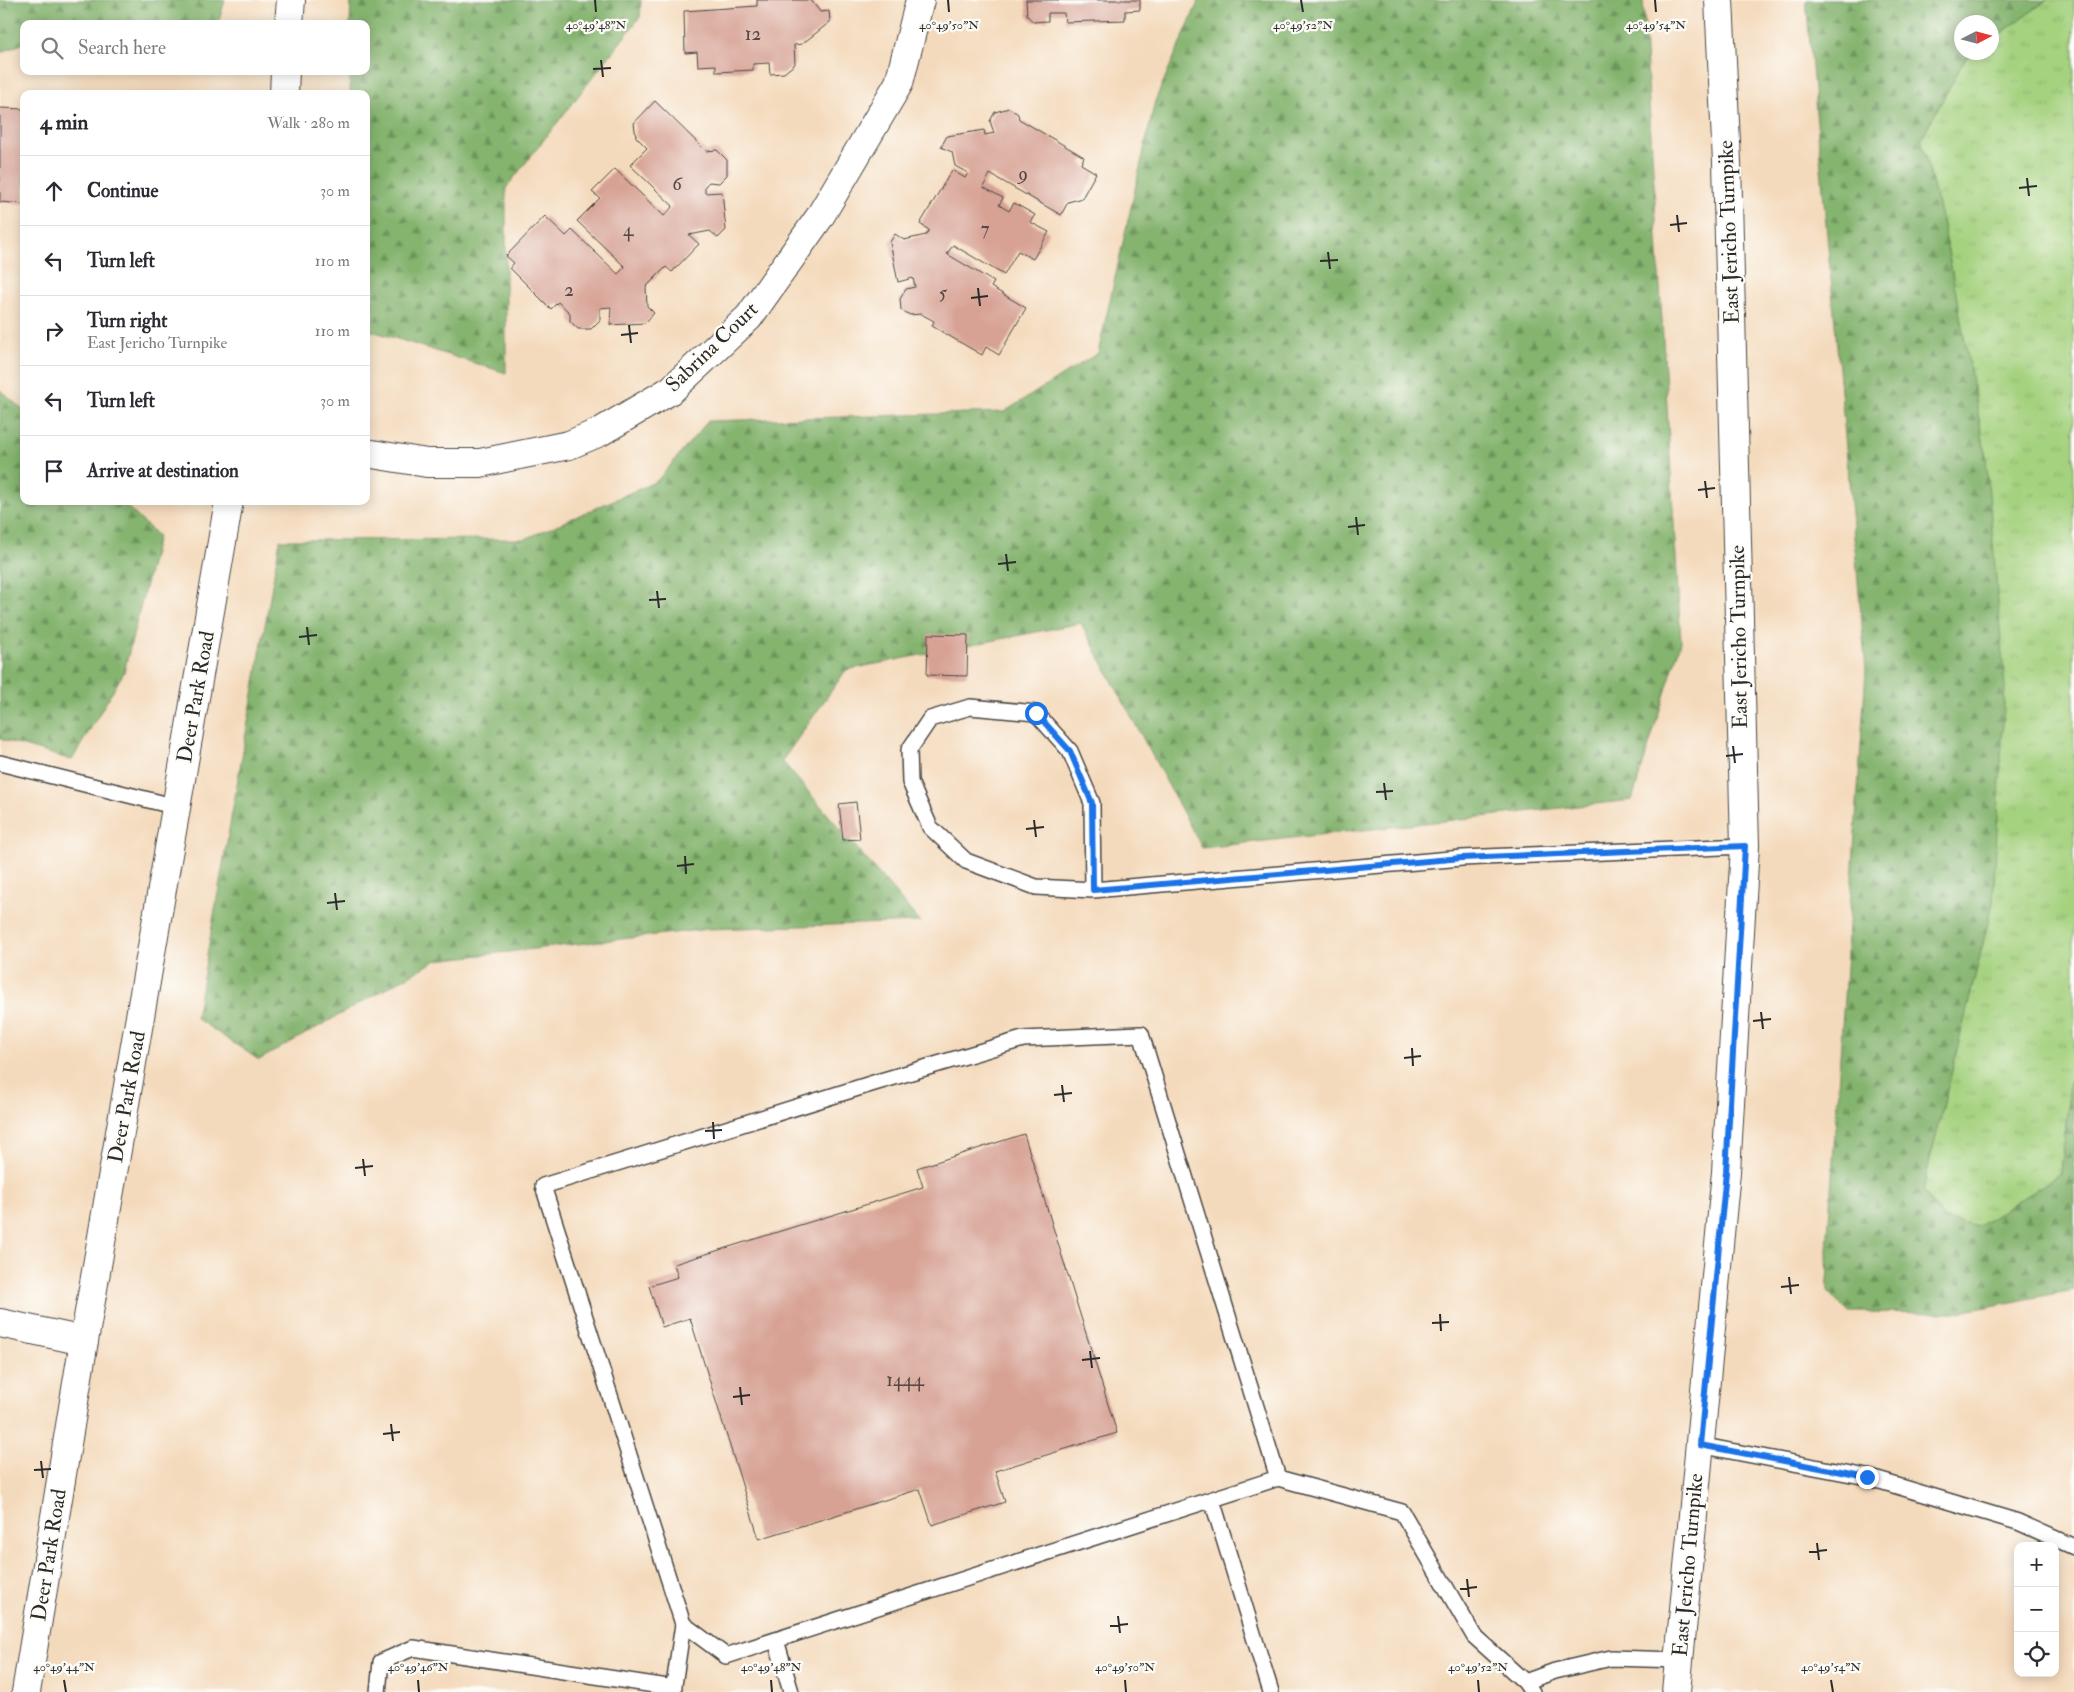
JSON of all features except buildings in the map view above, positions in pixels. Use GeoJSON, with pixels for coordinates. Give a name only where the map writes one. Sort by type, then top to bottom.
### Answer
{"type":"FeatureCollection","features":[{"type":"Feature","properties":{"kind":"main road"},"geometry":{"type":"LineString","coordinates":[[289,20],[291,0]]}},
{"type":"Feature","properties":{"kind":"main road","name":"Sabrina Court"},"geometry":{"type":"LineString","coordinates":[[370,454],[427,463],[472,463],[569,445],[600,432],[671,390],[749,317],[819,218],[899,83],[920,0]]}},
{"type":"Feature","properties":{"kind":"main road","name":"East Jericho Turnpike"},"geometry":{"type":"LineString","coordinates":[[1676,1692],[1726,1172],[1745,846],[1728,162],[1719,0]]}},
{"type":"Feature","properties":{"kind":"main road"},"geometry":{"type":"LineString","coordinates":[[284,90],[285,75]]}},
{"type":"Feature","properties":{"kind":"main road","name":"Deer Park Road"},"geometry":{"type":"LineString","coordinates":[[26,1692],[84,1342],[229,505]]}},
{"type":"Feature","properties":{"kind":"main road"},"geometry":{"type":"LineString","coordinates":[[0,1323],[84,1342]]}},
{"type":"Feature","properties":{"kind":"lane"},"geometry":{"type":"LineString","coordinates":[[1093,890],[1092,803],[1070,751],[1036,713],[970,707],[930,719],[910,750],[910,782],[930,827],[966,861],[1036,887],[1093,890],[1462,858],[1745,846]]}},
{"type":"Feature","properties":{"kind":"lane"},"geometry":{"type":"LineString","coordinates":[[0,763],[177,807]]}},
{"type":"Feature","properties":{"kind":"lane"},"geometry":{"type":"LineString","coordinates":[[378,1692],[381,1662],[413,1648],[674,1690],[683,1624],[543,1186],[874,1083],[1023,1039],[1141,1034],[1278,1478]]}},
{"type":"Feature","properties":{"kind":"lane"},"geometry":{"type":"LineString","coordinates":[[1700,1445],[1867,1477],[2018,1522],[2074,1547]]}},
{"type":"Feature","properties":{"kind":"lane"},"geometry":{"type":"LineString","coordinates":[[683,1624],[726,1656],[1278,1478],[1402,1512],[1474,1636],[1528,1687],[1555,1671],[1610,1658],[1679,1660]]}},
{"type":"Feature","properties":{"kind":"lane"},"geometry":{"type":"LineString","coordinates":[[1212,1500],[1271,1692]]}},
{"type":"Feature","properties":{"kind":"lane"},"geometry":{"type":"LineString","coordinates":[[776,1640],[791,1692]]}},
{"type":"Feature","properties":{"kind":"green space"},"geometry":{"type":"Polygon","coordinates":[[[0,0],[225,0],[219,20],[20,20],[20,45],[0,53],[0,0]]]}},
{"type":"Feature","properties":{"kind":"green space"},"geometry":{"type":"Polygon","coordinates":[[[351,0],[641,0],[640,17],[506,188],[506,373],[370,330],[370,90],[350,90],[350,75],[370,75],[370,20],[350,20],[351,0]]]}},
{"type":"Feature","properties":{"kind":"green space"},"geometry":{"type":"Polygon","coordinates":[[[1199,0],[1643,0],[1681,642],[1632,800],[1202,848],[1081,623],[846,670],[782,761],[920,922],[709,929],[437,960],[259,1060],[196,1018],[280,540],[525,539],[657,481],[708,421],[1004,412],[1098,353],[1155,101],[1199,0]]]}},
{"type":"Feature","properties":{"kind":"green space"},"geometry":{"type":"Polygon","coordinates":[[[1806,0],[2047,0],[1999,35],[1999,15],[1954,15],[1954,60],[1964,60],[1921,139],[1944,229],[1986,457],[2005,688],[1993,903],[1923,1189],[1942,1218],[1979,1226],[2061,1173],[2074,1044],[2074,1290],[1955,1313],[1849,1312],[1828,1292],[1827,1250],[1866,671],[1806,0]]]}},
{"type":"Feature","properties":{"kind":"green space"},"geometry":{"type":"Polygon","coordinates":[[[2047,0],[2074,0],[2074,320],[2072,323],[2074,330],[2074,1044],[2061,1173],[1979,1226],[1941,1218],[1923,1189],[1954,1061],[1986,457],[1944,229],[1921,139],[1964,60],[1999,60],[1999,35],[2047,0]]]}},
{"type":"Feature","properties":{"kind":"green space"},"geometry":{"type":"Polygon","coordinates":[[[0,390],[20,408],[20,505],[125,505],[158,536],[124,672],[72,760],[0,739],[0,390]]]}},
{"type":"Feature","properties":{"kind":"route"},"geometry":{"type":"LineString","coordinates":[[1036,713],[1070,751],[1092,803],[1093,890],[1462,858],[1745,846],[1726,1172],[1700,1445],[1867,1477]]}}]}
